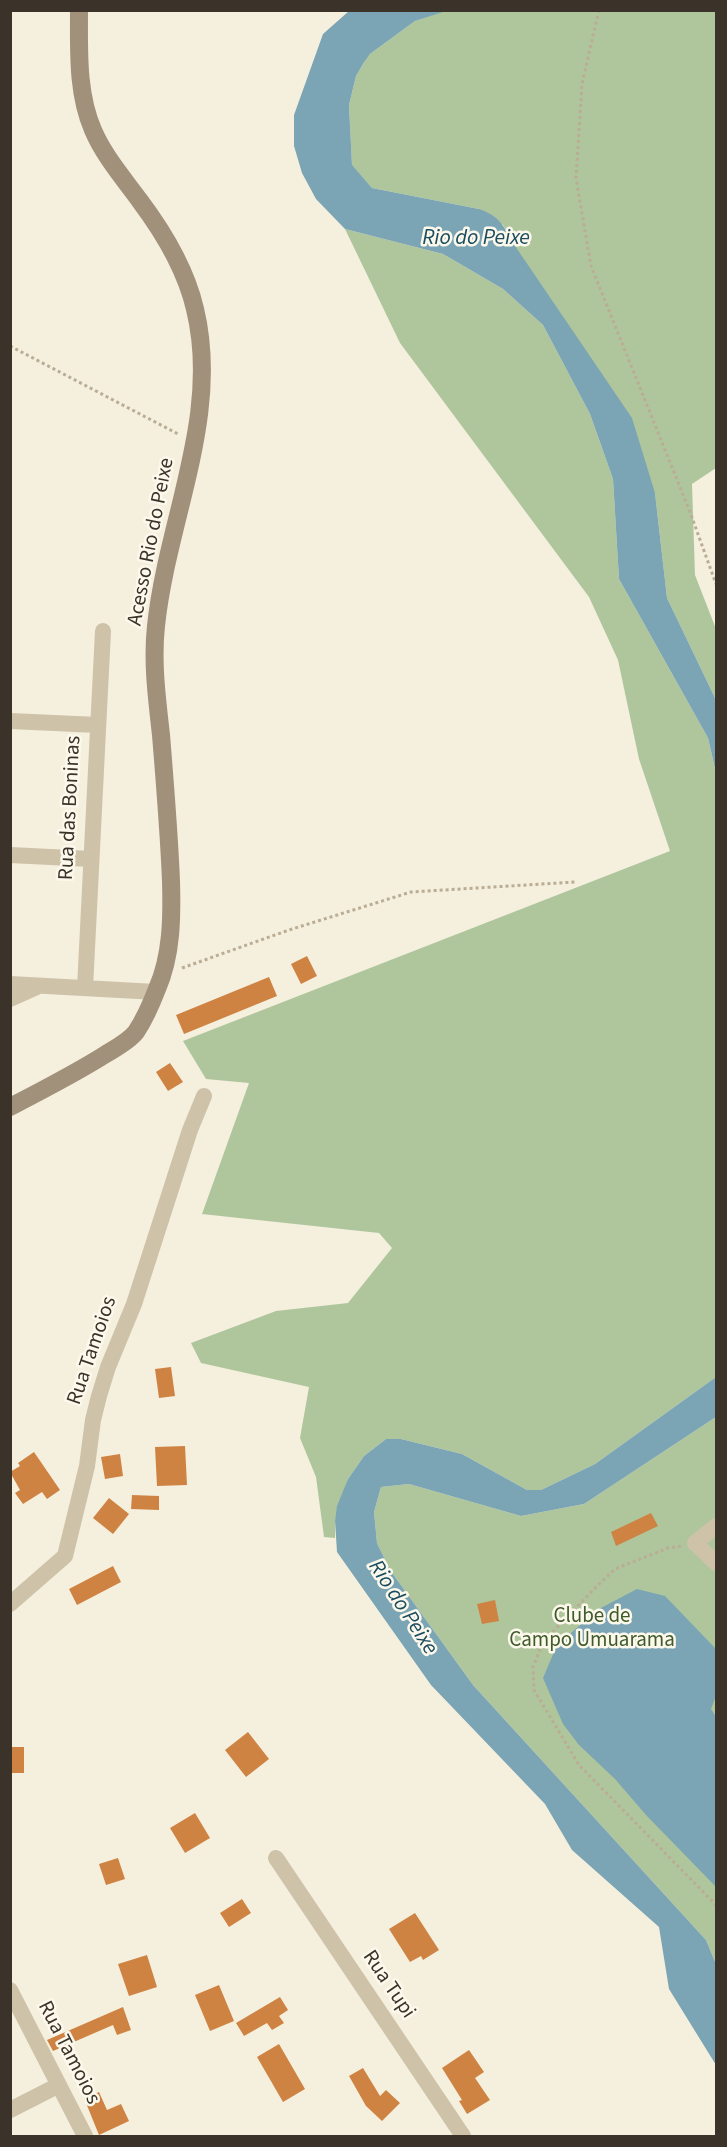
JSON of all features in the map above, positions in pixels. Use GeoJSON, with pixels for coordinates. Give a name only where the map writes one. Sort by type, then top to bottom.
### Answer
{"type":"FeatureCollection","features":[{"type":"Feature","properties":{"kind":"street","name":"Acesso Rio do Peixe"},"geometry":{"type":"LineString","coordinates":[[10,1107],[94,1062],[135,1033],[163,975],[172,908],[167,804],[155,667],[155,628],[164,575],[195,442],[203,362],[195,309],[180,263],[144,205],[110,161],[93,131],[83,100],[79,62],[80,10]]}},
{"type":"Feature","properties":{"kind":"street","name":"Rua das Boninas"},"geometry":{"type":"LineString","coordinates":[[85,988],[103,631]]}},
{"type":"Feature","properties":{"kind":"street"},"geometry":{"type":"LineString","coordinates":[[10,721],[98,725]]}},
{"type":"Feature","properties":{"kind":"street"},"geometry":{"type":"LineString","coordinates":[[10,855],[91,859]]}},
{"type":"Feature","properties":{"kind":"street"},"geometry":{"type":"LineString","coordinates":[[10,984],[156,992]]}},
{"type":"Feature","properties":{"kind":"street"},"geometry":{"type":"LineString","coordinates":[[10,999],[40,986]]}},
{"type":"Feature","properties":{"kind":"street","name":"Rua Tamoios"},"geometry":{"type":"LineString","coordinates":[[10,1604],[65,1556],[87,1466],[93,1420],[99,1396],[108,1367],[134,1304],[190,1130],[204,1096]]}},
{"type":"Feature","properties":{"kind":"street"},"geometry":{"type":"LineString","coordinates":[[717,1526],[695,1543],[717,1563]]}},
{"type":"Feature","properties":{"kind":"street","name":"Rua Tupi"},"geometry":{"type":"LineString","coordinates":[[276,1858],[463,2136]]}},
{"type":"Feature","properties":{"kind":"street","name":"Rua Tamoios"},"geometry":{"type":"LineString","coordinates":[[10,1990],[85,2136]]}},
{"type":"Feature","properties":{"kind":"street"},"geometry":{"type":"LineString","coordinates":[[10,2110],[59,2085]]}},
{"type":"Feature","properties":{"kind":"path"},"geometry":{"type":"LineString","coordinates":[[599,10],[582,84],[576,178],[591,266],[717,584]]}},
{"type":"Feature","properties":{"kind":"path"},"geometry":{"type":"LineString","coordinates":[[10,346],[195,442]]}},
{"type":"Feature","properties":{"kind":"path"},"geometry":{"type":"LineString","coordinates":[[163,975],[289,930],[411,892],[575,882]]}},
{"type":"Feature","properties":{"kind":"path"},"geometry":{"type":"LineString","coordinates":[[695,1543],[668,1548],[615,1569],[543,1642],[532,1667],[534,1690],[579,1765],[717,1905]]}},
{"type":"Feature","properties":{"kind":"green space"},"geometry":{"type":"Polygon","coordinates":[[[446,10],[716,11],[716,468],[692,484],[695,575],[716,629],[716,700],[667,598],[655,493],[503,225],[479,209],[372,188],[352,166],[349,105],[356,76],[363,64],[370,54],[415,21],[446,10]]]}},
{"type":"Feature","properties":{"kind":"green space"},"geometry":{"type":"Polygon","coordinates":[[[345,229],[443,254],[503,289],[543,325],[590,414],[613,479],[619,579],[708,738],[716,773],[716,1377],[595,1464],[541,1490],[527,1490],[462,1454],[401,1439],[386,1439],[364,1456],[348,1479],[335,1521],[335,1538],[324,1537],[316,1477],[300,1438],[309,1387],[201,1363],[191,1343],[276,1311],[348,1303],[392,1248],[379,1233],[202,1214],[249,1083],[206,1079],[183,1041],[670,851],[639,759],[618,660],[589,597],[400,343],[345,229]]]}},
{"type":"Feature","properties":{"kind":"green space","name":"Clube de Campo Umuarama"},"geometry":{"type":"Polygon","coordinates":[[[716,1417],[716,1964],[706,1940],[473,1685],[390,1570],[377,1543],[374,1512],[381,1487],[409,1484],[521,1516],[584,1504],[716,1417]]]}},
{"type":"Feature","properties":{"kind":"water","name":"Rio do Peixe"},"geometry":{"type":"Polygon","coordinates":[[[349,11],[446,11],[415,21],[370,54],[363,64],[356,76],[349,105],[352,165],[372,188],[479,209],[499,220],[632,418],[655,493],[667,598],[716,700],[716,773],[708,738],[619,579],[613,479],[590,414],[543,325],[503,289],[443,254],[345,229],[316,199],[302,173],[294,146],[294,115],[323,34],[349,11]]]}},
{"type":"Feature","properties":{"kind":"water","name":"Rio do Peixe"},"geometry":{"type":"Polygon","coordinates":[[[716,1377],[716,1417],[584,1504],[521,1516],[409,1484],[381,1487],[374,1512],[377,1543],[390,1570],[473,1685],[706,1940],[716,1964],[716,2065],[669,1989],[659,1927],[572,1850],[545,1804],[431,1685],[337,1552],[335,1521],[337,1506],[348,1479],[364,1456],[386,1439],[401,1439],[462,1454],[527,1490],[541,1490],[595,1464],[716,1377]]]}},
{"type":"Feature","properties":{"kind":"water"},"geometry":{"type":"Polygon","coordinates":[[[637,1589],[665,1596],[716,1649],[716,1696],[711,1709],[716,1717],[716,1887],[646,1815],[615,1779],[579,1745],[563,1724],[543,1678],[557,1645],[599,1609],[637,1589]]]}},
{"type":"Feature","properties":{"kind":"building"},"geometry":{"type":"Polygon","coordinates":[[[307,956],[317,976],[301,984],[291,964],[307,956]]]}},
{"type":"Feature","properties":{"kind":"building"},"geometry":{"type":"Polygon","coordinates":[[[269,977],[277,996],[184,1034],[176,1015],[269,977]]]}},
{"type":"Feature","properties":{"kind":"building"},"geometry":{"type":"Polygon","coordinates":[[[170,1063],[183,1082],[168,1091],[156,1072],[170,1063]]]}},
{"type":"Feature","properties":{"kind":"building"},"geometry":{"type":"Polygon","coordinates":[[[171,1367],[175,1396],[159,1398],[155,1369],[171,1367]]]}},
{"type":"Feature","properties":{"kind":"building"},"geometry":{"type":"Polygon","coordinates":[[[185,1446],[187,1485],[157,1486],[155,1447],[185,1446]]]}},
{"type":"Feature","properties":{"kind":"building"},"geometry":{"type":"Polygon","coordinates":[[[34,1452],[60,1490],[47,1499],[42,1492],[23,1504],[15,1493],[20,1490],[10,1472],[34,1452]]]}},
{"type":"Feature","properties":{"kind":"building"},"geometry":{"type":"Polygon","coordinates":[[[120,1454],[123,1476],[105,1479],[101,1457],[120,1454]]]}},
{"type":"Feature","properties":{"kind":"building"},"geometry":{"type":"Polygon","coordinates":[[[132,1495],[159,1496],[159,1510],[131,1509],[132,1495]]]}},
{"type":"Feature","properties":{"kind":"building"},"geometry":{"type":"Polygon","coordinates":[[[109,1498],[129,1514],[113,1534],[93,1518],[109,1498]]]}},
{"type":"Feature","properties":{"kind":"building"},"geometry":{"type":"Polygon","coordinates":[[[651,1513],[658,1526],[616,1546],[611,1532],[651,1513]]]}},
{"type":"Feature","properties":{"kind":"building"},"geometry":{"type":"Polygon","coordinates":[[[113,1566],[121,1582],[77,1605],[69,1589],[113,1566]]]}},
{"type":"Feature","properties":{"kind":"building"},"geometry":{"type":"Polygon","coordinates":[[[495,1600],[499,1621],[482,1624],[477,1604],[495,1600]]]}},
{"type":"Feature","properties":{"kind":"building"},"geometry":{"type":"Polygon","coordinates":[[[248,1732],[269,1759],[246,1777],[225,1750],[248,1732]]]}},
{"type":"Feature","properties":{"kind":"building"},"geometry":{"type":"Polygon","coordinates":[[[11,1747],[24,1747],[24,1773],[11,1773],[11,1747]]]}},
{"type":"Feature","properties":{"kind":"building"},"geometry":{"type":"Polygon","coordinates":[[[195,1813],[210,1838],[185,1853],[170,1828],[195,1813]]]}},
{"type":"Feature","properties":{"kind":"building"},"geometry":{"type":"Polygon","coordinates":[[[118,1858],[125,1879],[106,1885],[99,1864],[118,1858]]]}},
{"type":"Feature","properties":{"kind":"building"},"geometry":{"type":"Polygon","coordinates":[[[242,1899],[251,1913],[229,1927],[220,1913],[242,1899]]]}},
{"type":"Feature","properties":{"kind":"building"},"geometry":{"type":"Polygon","coordinates":[[[415,1913],[439,1950],[423,1960],[421,1956],[410,1962],[389,1929],[415,1913]]]}},
{"type":"Feature","properties":{"kind":"building"},"geometry":{"type":"Polygon","coordinates":[[[147,1955],[157,1987],[129,1996],[118,1964],[147,1955]]]}},
{"type":"Feature","properties":{"kind":"building"},"geometry":{"type":"Polygon","coordinates":[[[219,1985],[234,2021],[210,2031],[195,1995],[219,1985]]]}},
{"type":"Feature","properties":{"kind":"building"},"geometry":{"type":"Polygon","coordinates":[[[280,1997],[288,2010],[279,2016],[284,2023],[272,2030],[267,2023],[244,2036],[236,2023],[280,1997]]]}},
{"type":"Feature","properties":{"kind":"building"},"geometry":{"type":"Polygon","coordinates":[[[123,2007],[131,2030],[117,2035],[113,2025],[53,2051],[47,2040],[123,2007]]]}},
{"type":"Feature","properties":{"kind":"building"},"geometry":{"type":"Polygon","coordinates":[[[279,2044],[305,2089],[283,2102],[257,2057],[279,2044]]]}},
{"type":"Feature","properties":{"kind":"building"},"geometry":{"type":"Polygon","coordinates":[[[469,2050],[484,2072],[475,2078],[490,2100],[467,2114],[459,2101],[462,2100],[442,2068],[469,2050]]]}},
{"type":"Feature","properties":{"kind":"building"},"geometry":{"type":"Polygon","coordinates":[[[363,2068],[380,2096],[386,2090],[400,2103],[382,2121],[366,2106],[349,2076],[363,2068]]]}},
{"type":"Feature","properties":{"kind":"building"},"geometry":{"type":"Polygon","coordinates":[[[99,2092],[107,2110],[121,2104],[129,2121],[99,2135],[84,2098],[99,2092]]]}}]}
